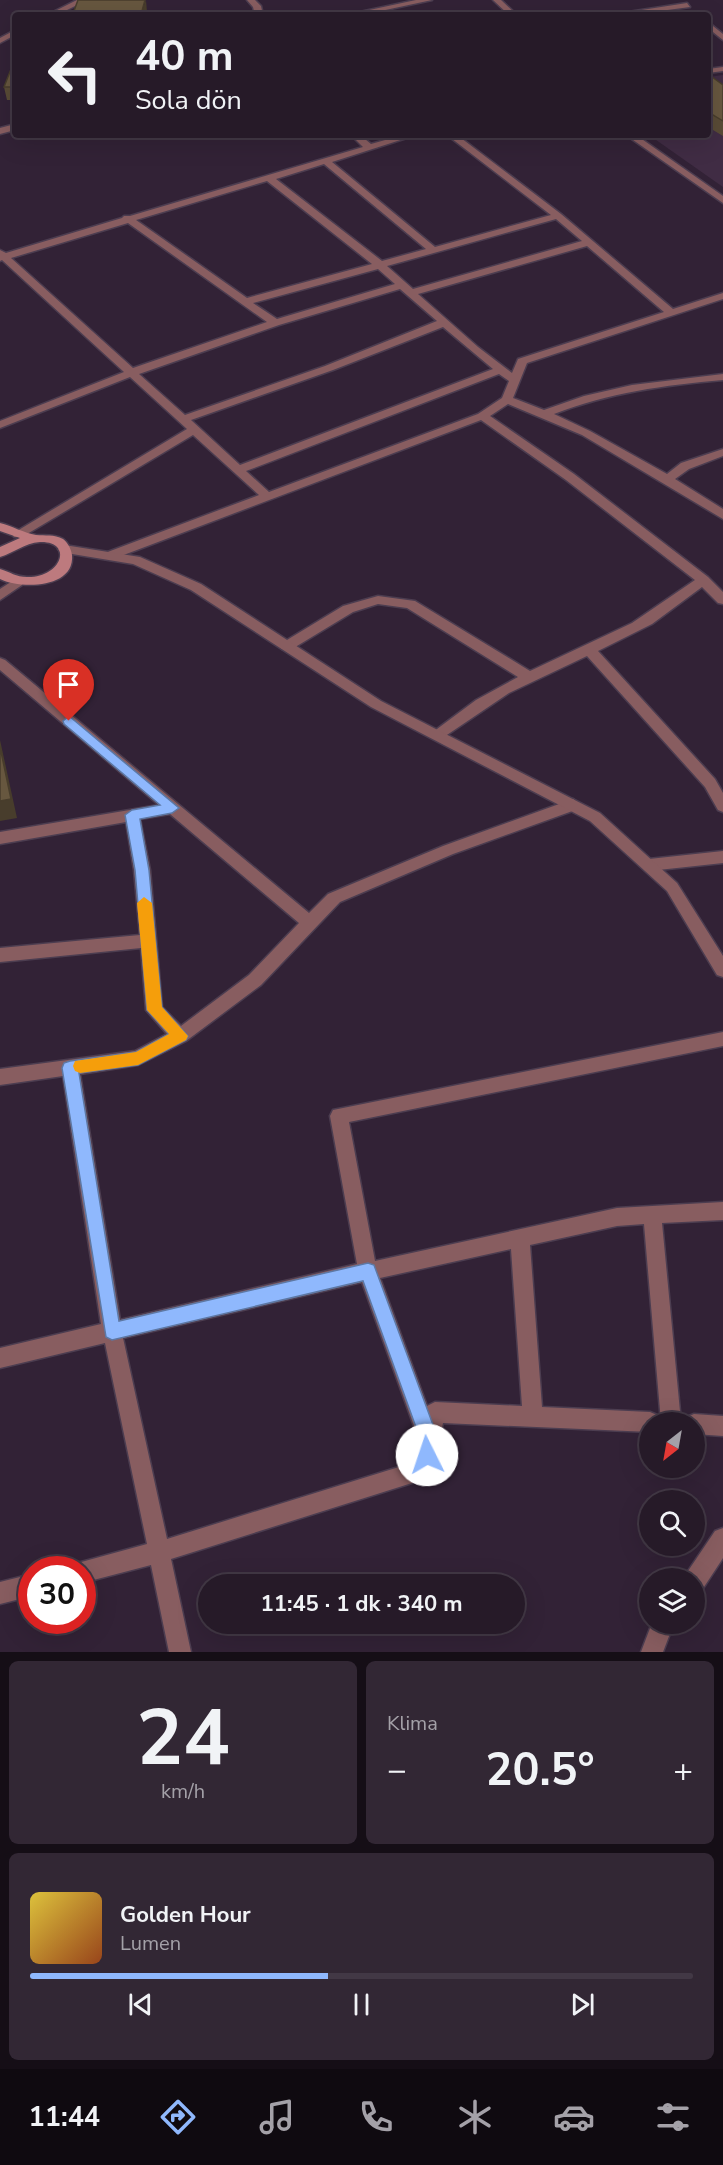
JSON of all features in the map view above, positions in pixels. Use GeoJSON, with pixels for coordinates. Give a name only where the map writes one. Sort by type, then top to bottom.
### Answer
{"type":"FeatureCollection","features":[{"type":"Feature","properties":{"kind":"main road"},"geometry":{"type":"LineString","coordinates":[[0,526],[32,538],[57,542],[64,549],[66,557],[64,566],[56,574],[30,582],[17,582],[0,573]]}},
{"type":"Feature","properties":{"kind":"main road"},"geometry":{"type":"LineString","coordinates":[[0,553],[19,540],[32,538]]}},
{"type":"Feature","properties":{"kind":"street"},"geometry":{"type":"LineString","coordinates":[[57,12],[83,0]]}},
{"type":"Feature","properties":{"kind":"street"},"geometry":{"type":"LineString","coordinates":[[376,12],[428,0]]}},
{"type":"Feature","properties":{"kind":"street"},"geometry":{"type":"LineString","coordinates":[[497,0],[510,12]]}},
{"type":"Feature","properties":{"kind":"street"},"geometry":{"type":"LineString","coordinates":[[636,12],[688,5]]}},
{"type":"Feature","properties":{"kind":"street"},"geometry":{"type":"LineString","coordinates":[[711,27],[723,38]]}},
{"type":"Feature","properties":{"kind":"street"},"geometry":{"type":"LineString","coordinates":[[358,138],[369,147]]}},
{"type":"Feature","properties":{"kind":"street"},"geometry":{"type":"LineString","coordinates":[[1,256],[401,138]]}},
{"type":"Feature","properties":{"kind":"street"},"geometry":{"type":"LineString","coordinates":[[455,138],[558,216],[671,312]]}},
{"type":"Feature","properties":{"kind":"street"},"geometry":{"type":"LineString","coordinates":[[634,138],[723,200]]}},
{"type":"Feature","properties":{"kind":"street"},"geometry":{"type":"LineString","coordinates":[[325,160],[432,249]]}},
{"type":"Feature","properties":{"kind":"street"},"geometry":{"type":"LineString","coordinates":[[268,177],[380,265],[514,380]]}},
{"type":"Feature","properties":{"kind":"street"},"geometry":{"type":"LineString","coordinates":[[245,302],[558,216]]}},
{"type":"Feature","properties":{"kind":"street"},"geometry":{"type":"LineString","coordinates":[[127,218],[275,323]]}},
{"type":"Feature","properties":{"kind":"street"},"geometry":{"type":"LineString","coordinates":[[0,424],[130,373],[275,323],[590,242]]}},
{"type":"Feature","properties":{"kind":"street"},"geometry":{"type":"LineString","coordinates":[[1,256],[267,496]]}},
{"type":"Feature","properties":{"kind":"street"},"geometry":{"type":"LineString","coordinates":[[109,555],[482,416],[507,400],[522,361],[723,296]]}},
{"type":"Feature","properties":{"kind":"street"},"geometry":{"type":"LineString","coordinates":[[182,420],[329,368],[445,322]]}},
{"type":"Feature","properties":{"kind":"street"},"geometry":{"type":"LineString","coordinates":[[238,470],[500,369]]}},
{"type":"Feature","properties":{"kind":"street"},"geometry":{"type":"LineString","coordinates":[[544,414],[584,398],[652,383],[723,376]]}},
{"type":"Feature","properties":{"kind":"street"},"geometry":{"type":"LineString","coordinates":[[507,400],[586,433],[710,504],[723,515]]}},
{"type":"Feature","properties":{"kind":"street"},"geometry":{"type":"LineString","coordinates":[[482,416],[570,477],[703,580],[723,600]]}},
{"type":"Feature","properties":{"kind":"street"},"geometry":{"type":"LineString","coordinates":[[18,534],[192,430]]}},
{"type":"Feature","properties":{"kind":"street"},"geometry":{"type":"LineString","coordinates":[[668,479],[685,466],[723,452]]}},
{"type":"Feature","properties":{"kind":"street"},"geometry":{"type":"LineString","coordinates":[[64,549],[136,560],[195,587],[376,704],[595,817],[672,887],[723,970]]}},
{"type":"Feature","properties":{"kind":"street"},"geometry":{"type":"LineString","coordinates":[[438,736],[483,700],[639,625],[678,600],[703,580]]}},
{"type":"Feature","properties":{"kind":"street"},"geometry":{"type":"LineString","coordinates":[[0,596],[17,582]]}},
{"type":"Feature","properties":{"kind":"street"},"geometry":{"type":"LineString","coordinates":[[287,646],[348,609],[378,600],[410,604],[530,678]]}},
{"type":"Feature","properties":{"kind":"street"},"geometry":{"type":"LineString","coordinates":[[589,650],[710,783],[723,806]]}},
{"type":"Feature","properties":{"kind":"street"},"geometry":{"type":"LineString","coordinates":[[0,663],[310,923]]}},
{"type":"Feature","properties":{"kind":"street"},"geometry":{"type":"LineString","coordinates":[[0,1077],[138,1058],[180,1036],[255,980],[334,898],[448,850],[573,805]]}},
{"type":"Feature","properties":{"kind":"street"},"geometry":{"type":"LineString","coordinates":[[0,838],[172,808]]}},
{"type":"Feature","properties":{"kind":"street"},"geometry":{"type":"LineString","coordinates":[[132,815],[142,870],[154,1010],[180,1036]]}},
{"type":"Feature","properties":{"kind":"street"},"geometry":{"type":"LineString","coordinates":[[649,865],[723,857]]}},
{"type":"Feature","properties":{"kind":"street"},"geometry":{"type":"LineString","coordinates":[[0,955],[147,940]]}},
{"type":"Feature","properties":{"kind":"street"},"geometry":{"type":"LineString","coordinates":[[430,1441],[368,1271],[339,1116],[723,1039]]}},
{"type":"Feature","properties":{"kind":"street"},"geometry":{"type":"LineString","coordinates":[[70,1068],[112,1331],[180,1652]]}},
{"type":"Feature","properties":{"kind":"street"},"geometry":{"type":"LineString","coordinates":[[0,1358],[368,1271],[617,1217],[723,1211]]}},
{"type":"Feature","properties":{"kind":"street"},"geometry":{"type":"LineString","coordinates":[[652,1215],[670,1412]]}},
{"type":"Feature","properties":{"kind":"street"},"geometry":{"type":"LineString","coordinates":[[520,1238],[533,1416]]}},
{"type":"Feature","properties":{"kind":"street"},"geometry":{"type":"LineString","coordinates":[[96,1568],[159,1552],[424,1470],[435,1412],[639,1421]]}},
{"type":"Feature","properties":{"kind":"street"},"geometry":{"type":"LineString","coordinates":[[705,1425],[723,1426]]}},
{"type":"Feature","properties":{"kind":"street"},"geometry":{"type":"LineString","coordinates":[[703,1568],[723,1539]]}},
{"type":"Feature","properties":{"kind":"street"},"geometry":{"type":"LineString","coordinates":[[0,1593],[18,1588]]}},
{"type":"Feature","properties":{"kind":"street"},"geometry":{"type":"LineString","coordinates":[[652,1652],[659,1634]]}},
{"type":"Feature","properties":{"kind":"shaded area"},"geometry":{"type":"Polygon","coordinates":[[[723,75],[723,187],[653,138],[711,138],[711,77],[723,75]]]}},
{"type":"Feature","properties":{"kind":"building"},"geometry":{"type":"Polygon","coordinates":[[[78,0],[145,0],[142,11],[156,11],[34,12],[74,11],[78,0]]]}},
{"type":"Feature","properties":{"kind":"building"},"geometry":{"type":"Polygon","coordinates":[[[12,67],[12,87],[4,87],[12,67]]]}},
{"type":"Feature","properties":{"kind":"building"},"geometry":{"type":"Polygon","coordinates":[[[711,76],[723,85],[723,121],[711,114],[711,76]]]}},
{"type":"Feature","properties":{"kind":"building"},"geometry":{"type":"Polygon","coordinates":[[[0,747],[11,799],[0,801],[0,747]]]}},
{"type":"Feature","properties":{"kind":"slow traffic"},"geometry":{"type":"LineString","coordinates":[[80,1066],[138,1058],[180,1036],[154,1010],[144,903]]}},
{"type":"Feature","properties":{"kind":"route"},"geometry":{"type":"LineString","coordinates":[[69,721],[172,808],[132,815],[135,843],[142,870],[154,1010],[180,1036],[138,1058],[70,1068],[112,1331],[368,1271],[430,1441],[427,1455]]}}]}
